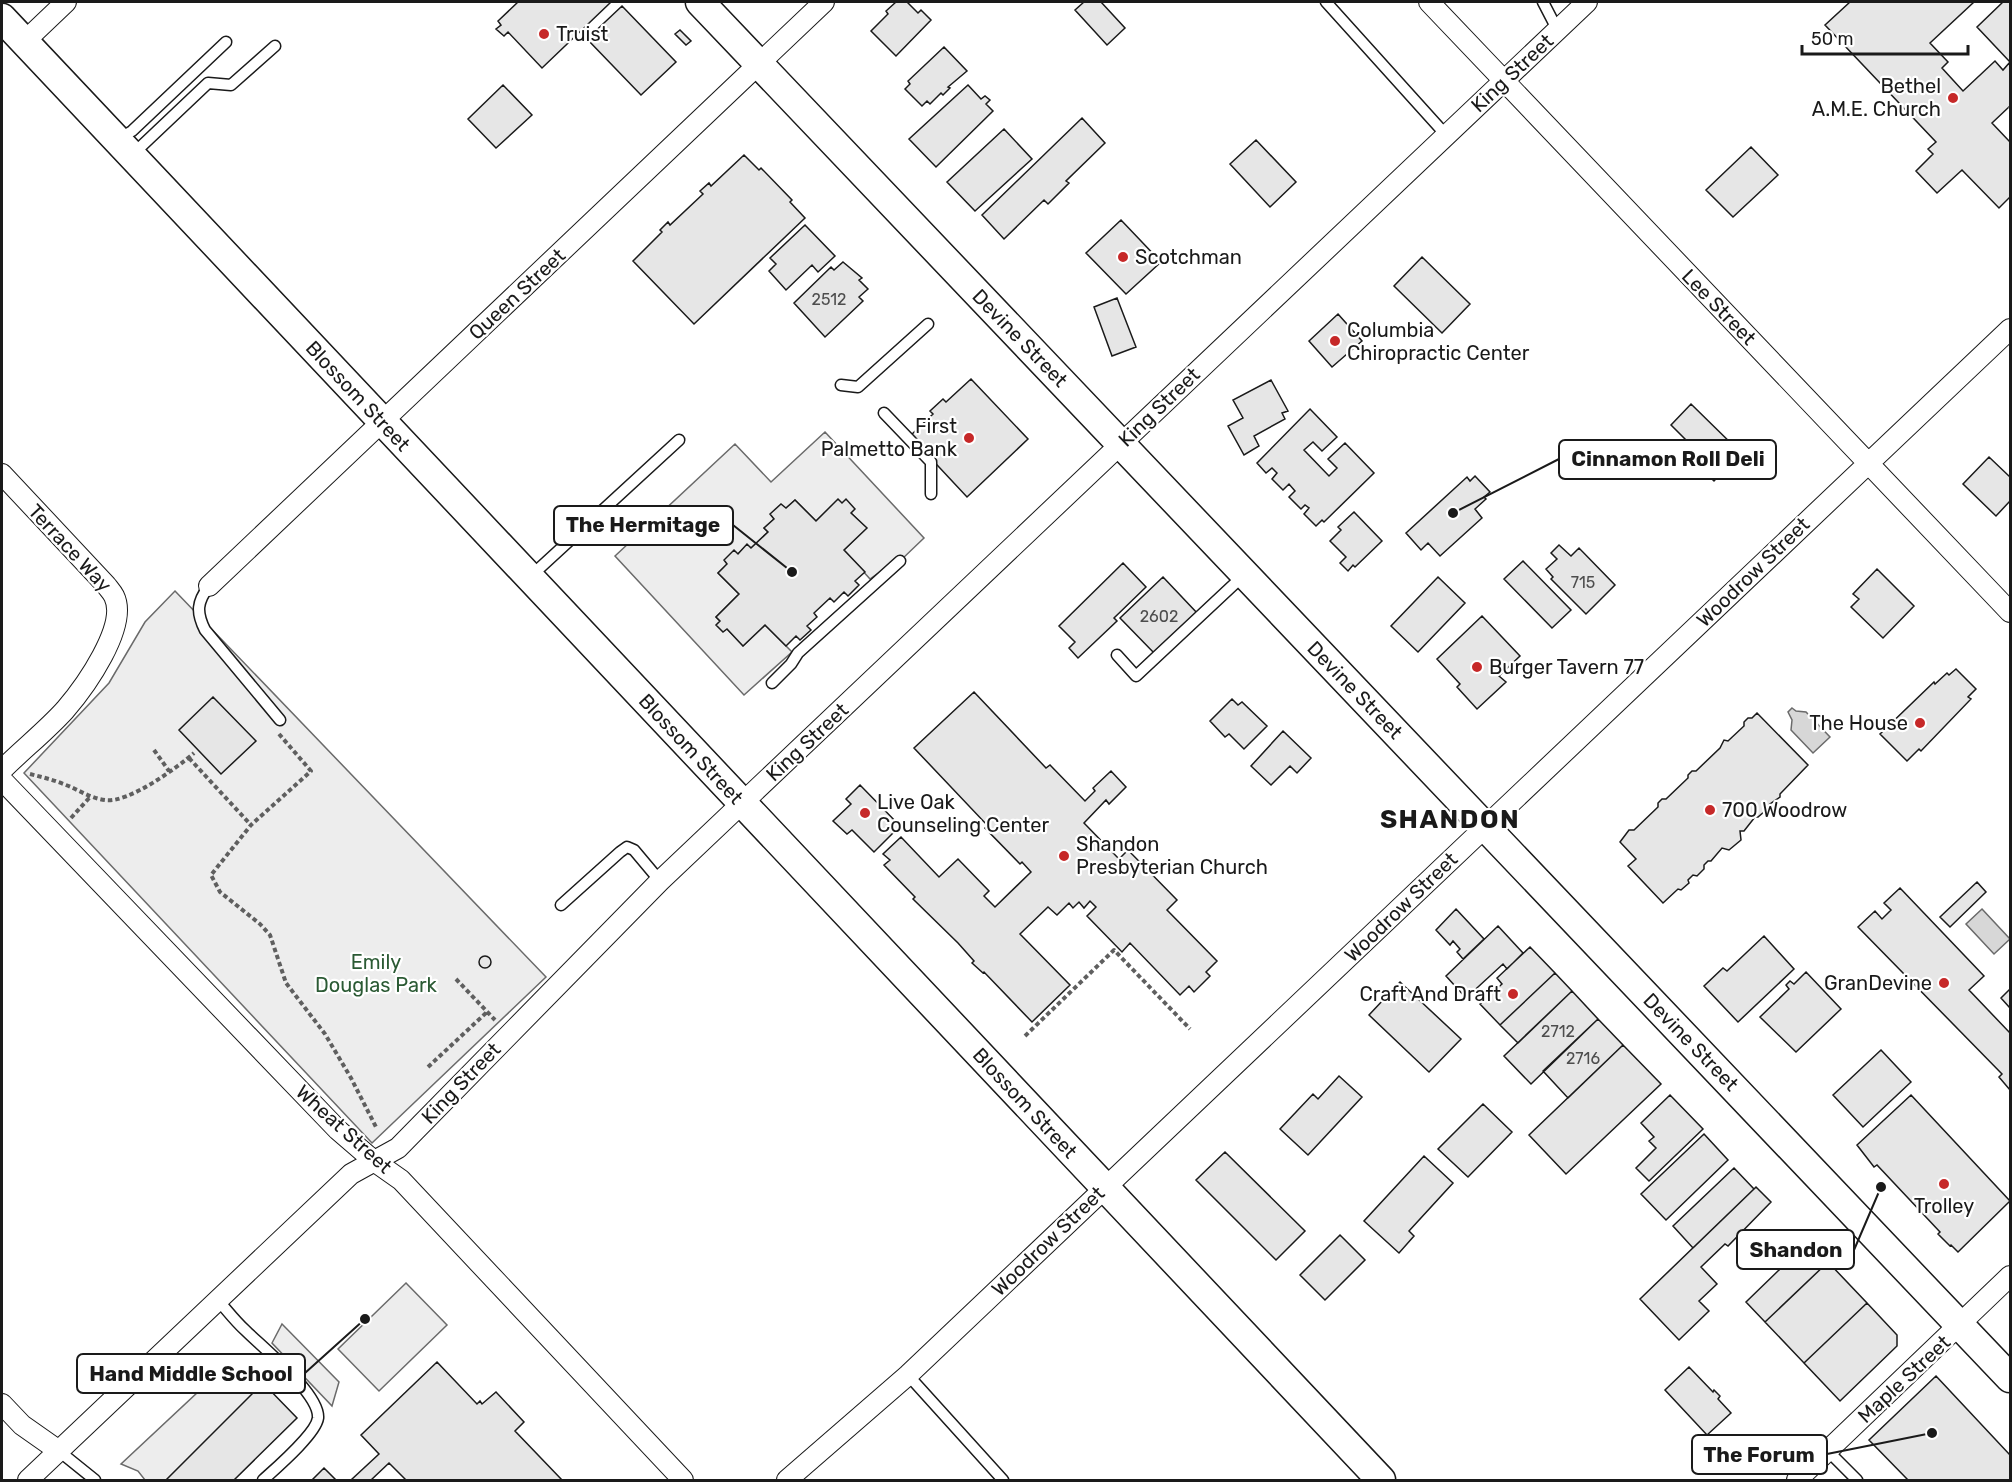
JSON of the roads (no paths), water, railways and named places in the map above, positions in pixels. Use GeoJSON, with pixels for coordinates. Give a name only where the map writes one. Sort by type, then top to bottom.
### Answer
{"type":"FeatureCollection","features":[{"type":"Feature","properties":{"kind":"street"},"geometry":{"type":"LineString","coordinates":[[24,42],[66,2]]}},
{"type":"Feature","properties":{"kind":"street","name":"Devine Street"},"geometry":{"type":"LineString","coordinates":[[700,2],[2010,1378]]}},
{"type":"Feature","properties":{"kind":"street","name":"Queen Street"},"geometry":{"type":"LineString","coordinates":[[209,586],[824,2]]}},
{"type":"Feature","properties":{"kind":"street","name":"Lee Street"},"geometry":{"type":"LineString","coordinates":[[1429,2],[2010,612]]}},
{"type":"Feature","properties":{"kind":"street","name":"King Street"},"geometry":{"type":"LineString","coordinates":[[28,1480],[351,1174],[398,1148],[660,881],[1587,2]]}},
{"type":"Feature","properties":{"kind":"street","name":"Blossom Street"},"geometry":{"type":"LineString","coordinates":[[2,18],[1381,1480]]}},
{"type":"Feature","properties":{"kind":"street","name":"Woodrow Street"},"geometry":{"type":"LineString","coordinates":[[787,1480],[908,1375],[2010,328]]}},
{"type":"Feature","properties":{"kind":"street","name":"Terrace Way"},"geometry":{"type":"LineString","coordinates":[[2,474],[106,585],[114,596],[117,608],[117,621],[107,644],[86,680],[65,709],[2,770]]}},
{"type":"Feature","properties":{"kind":"street","name":"Wheat Street"},"geometry":{"type":"LineString","coordinates":[[2,780],[338,1130],[374,1161],[401,1180],[683,1480]]}},
{"type":"Feature","properties":{"kind":"street","name":"Maple Street"},"geometry":{"type":"LineString","coordinates":[[1797,1480],[2010,1276]]}},
{"type":"Feature","properties":{"kind":"street"},"geometry":{"type":"LineString","coordinates":[[2,1404],[22,1425],[59,1451]]}},
{"type":"Feature","properties":{"kind":"lane"},"geometry":{"type":"LineString","coordinates":[[1326,2],[1446,135]]}},
{"type":"Feature","properties":{"kind":"lane"},"geometry":{"type":"LineString","coordinates":[[1543,2],[1557,29]]}},
{"type":"Feature","properties":{"kind":"lane"},"geometry":{"type":"LineString","coordinates":[[124,148],[132,131],[226,42]]}},
{"type":"Feature","properties":{"kind":"lane"},"geometry":{"type":"LineString","coordinates":[[124,148],[208,83],[231,85],[274,46]]}},
{"type":"Feature","properties":{"kind":"lane"},"geometry":{"type":"LineString","coordinates":[[841,385],[858,387],[928,324]]}},
{"type":"Feature","properties":{"kind":"lane"},"geometry":{"type":"LineString","coordinates":[[884,413],[931,462],[931,494]]}},
{"type":"Feature","properties":{"kind":"lane"},"geometry":{"type":"LineString","coordinates":[[529,577],[679,440]]}},
{"type":"Feature","properties":{"kind":"lane"},"geometry":{"type":"LineString","coordinates":[[772,683],[791,664],[798,653],[900,561]]}},
{"type":"Feature","properties":{"kind":"lane"},"geometry":{"type":"LineString","coordinates":[[1117,656],[1136,676],[1245,573]]}},
{"type":"Feature","properties":{"kind":"lane"},"geometry":{"type":"LineString","coordinates":[[209,586],[197,607],[197,613],[205,630],[280,720]]}},
{"type":"Feature","properties":{"kind":"lane"},"geometry":{"type":"LineString","coordinates":[[561,905],[627,847],[634,850],[660,881]]}},
{"type":"Feature","properties":{"kind":"lane"},"geometry":{"type":"LineString","coordinates":[[218,1299],[243,1329],[276,1358],[315,1402],[318,1419],[308,1436],[263,1480]]}},
{"type":"Feature","properties":{"kind":"lane"},"geometry":{"type":"LineString","coordinates":[[908,1375],[1004,1480]]}},
{"type":"Feature","properties":{"kind":"lane"},"geometry":{"type":"LineString","coordinates":[[59,1451],[95,1480]]}},
{"type":"Feature","properties":{"kind":"lane"},"geometry":{"type":"LineString","coordinates":[[1828,1451],[1857,1480]]}},
{"type":"Feature","properties":{"kind":"place","name":"Truist"},"geometry":{"type":"Point","coordinates":[544,34]}},
{"type":"Feature","properties":{"kind":"place","name":"Bethel A.M.E. Church"},"geometry":{"type":"Point","coordinates":[1953,98]}},
{"type":"Feature","properties":{"kind":"place","name":"Scotchman"},"geometry":{"type":"Point","coordinates":[1123,257]}},
{"type":"Feature","properties":{"kind":"place","name":"Columbia Chiropractic Center"},"geometry":{"type":"Point","coordinates":[1335,341]}},
{"type":"Feature","properties":{"kind":"place","name":"First Palmetto Bank"},"geometry":{"type":"Point","coordinates":[969,438]}},
{"type":"Feature","properties":{"kind":"place","name":"Cinnamon Roll Deli"},"geometry":{"type":"Point","coordinates":[1453,513]}},
{"type":"Feature","properties":{"kind":"place","name":"The Hermitage"},"geometry":{"type":"Point","coordinates":[792,572]}},
{"type":"Feature","properties":{"kind":"place","name":"Burger Tavern 77"},"geometry":{"type":"Point","coordinates":[1477,667]}},
{"type":"Feature","properties":{"kind":"place","name":"The House"},"geometry":{"type":"Point","coordinates":[1920,723]}},
{"type":"Feature","properties":{"kind":"place","name":"700 Woodrow"},"geometry":{"type":"Point","coordinates":[1710,810]}},
{"type":"Feature","properties":{"kind":"place","name":"Live Oak Counseling Center"},"geometry":{"type":"Point","coordinates":[865,813]}},
{"type":"Feature","properties":{"kind":"place","name":"Shandon Presbyterian Church"},"geometry":{"type":"Point","coordinates":[1064,856]}},
{"type":"Feature","properties":{"kind":"place","name":"GranDevine"},"geometry":{"type":"Point","coordinates":[1944,983]}},
{"type":"Feature","properties":{"kind":"place","name":"Craft And Draft"},"geometry":{"type":"Point","coordinates":[1513,994]}},
{"type":"Feature","properties":{"kind":"place","name":"Trolley"},"geometry":{"type":"Point","coordinates":[1944,1184]}},
{"type":"Feature","properties":{"kind":"place","name":"Shandon"},"geometry":{"type":"Point","coordinates":[1881,1187]}},
{"type":"Feature","properties":{"kind":"place","name":"Hand Middle School"},"geometry":{"type":"Point","coordinates":[365,1319]}},
{"type":"Feature","properties":{"kind":"place","name":"The Forum"},"geometry":{"type":"Point","coordinates":[1932,1433]}},
{"type":"Feature","properties":{"kind":"district","name":"SHANDON"},"geometry":{"type":"Point","coordinates":[1450,819]}},
{"type":"Feature","properties":{"kind":"park label","name":"Emily Douglas Park"},"geometry":{"type":"Point","coordinates":[376,974]}}]}
